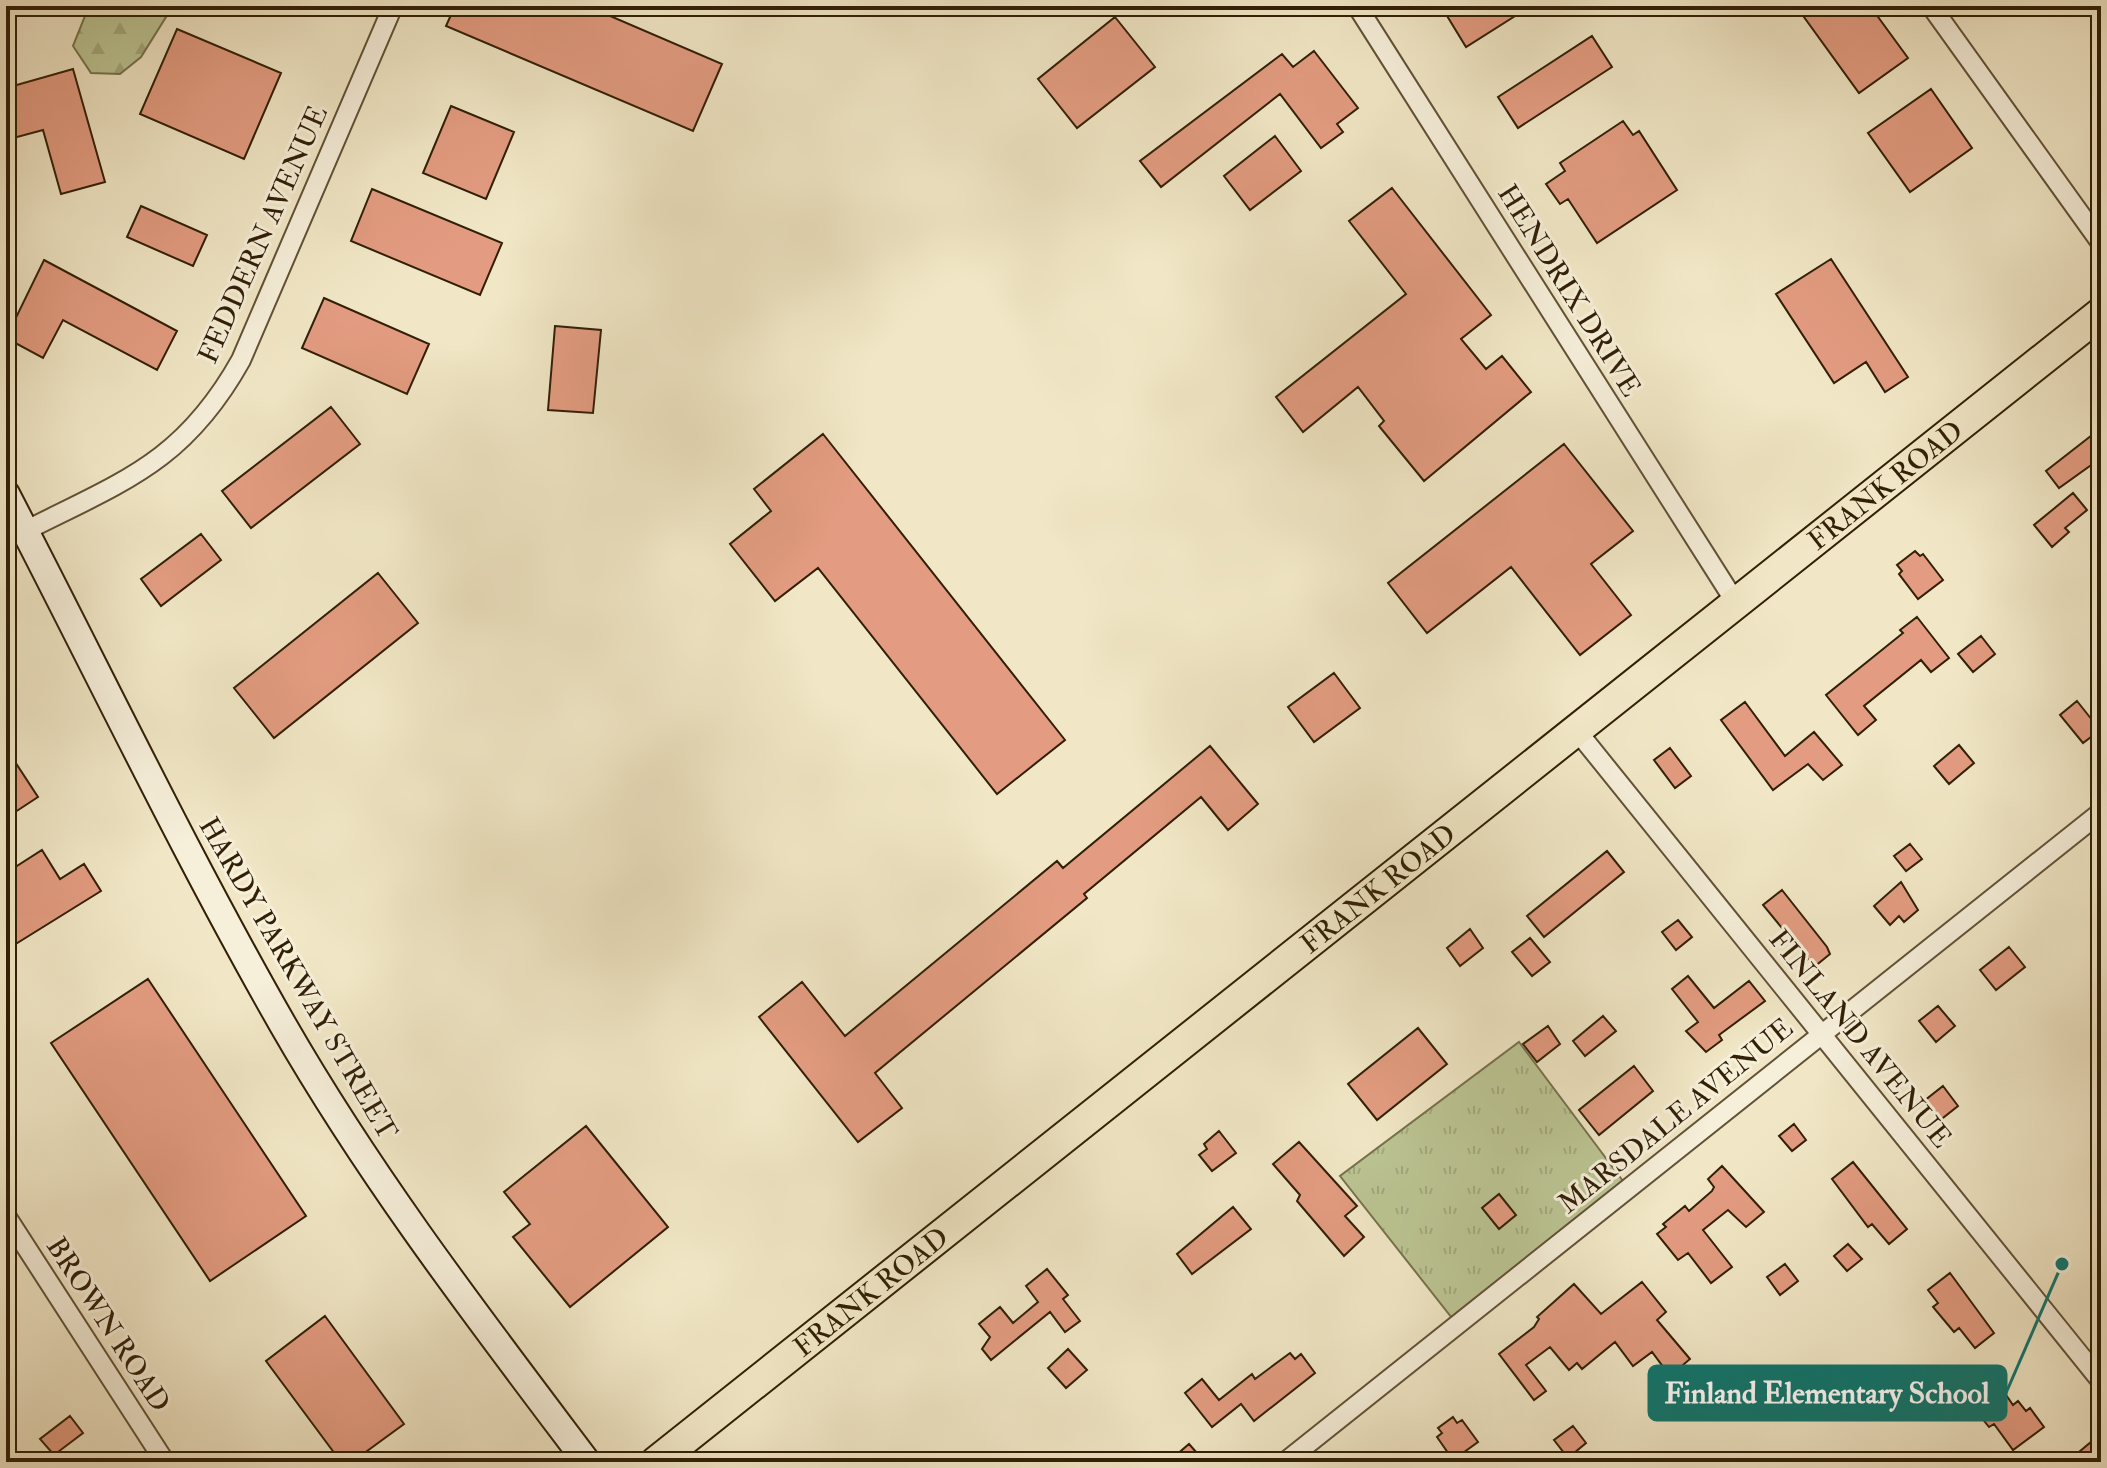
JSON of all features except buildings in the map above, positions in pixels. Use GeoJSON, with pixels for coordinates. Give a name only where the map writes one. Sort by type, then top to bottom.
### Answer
{"type":"FeatureCollection","features":[{"type":"Feature","properties":{"kind":"main road","name":"FRANK ROAD"},"geometry":{"type":"LineString","coordinates":[[656,1462],[2101,313]]}},
{"type":"Feature","properties":{"kind":"main road","name":"HARDY PARKWAY STREET"},"geometry":{"type":"LineString","coordinates":[[6,494],[202,876],[291,1038],[378,1180],[587,1462]]}},
{"type":"Feature","properties":{"kind":"street","name":"FEDDERN AVENUE"},"geometry":{"type":"LineString","coordinates":[[25,531],[141,473],[198,425],[222,394],[241,360],[393,6]]}},
{"type":"Feature","properties":{"kind":"street","name":"HENDRIX DRIVE"},"geometry":{"type":"LineString","coordinates":[[1357,6],[1736,603]]}},
{"type":"Feature","properties":{"kind":"street"},"geometry":{"type":"LineString","coordinates":[[1931,6],[2101,243]]}},
{"type":"Feature","properties":{"kind":"street","name":"FINLAND AVENUE"},"geometry":{"type":"LineString","coordinates":[[1577,731],[2101,1381]]}},
{"type":"Feature","properties":{"kind":"street","name":"MARSDALE AVENUE"},"geometry":{"type":"LineString","coordinates":[[1285,1462],[2101,812]]}},
{"type":"Feature","properties":{"kind":"street","name":"BROWN ROAD"},"geometry":{"type":"LineString","coordinates":[[6,1216],[165,1462]]}},
{"type":"Feature","properties":{"kind":"green space"},"geometry":{"type":"Polygon","coordinates":[[[89,6],[170,6],[171,9],[141,57],[120,74],[91,73],[73,46],[89,6]]]}},
{"type":"Feature","properties":{"kind":"green space"},"geometry":{"type":"Polygon","coordinates":[[[1519,1042],[1623,1181],[1452,1318],[1340,1176],[1519,1042]]]}},
{"type":"Feature","properties":{"kind":"place","name":"Finland Elementary School"},"geometry":{"type":"Point","coordinates":[2062,1264]}}]}
